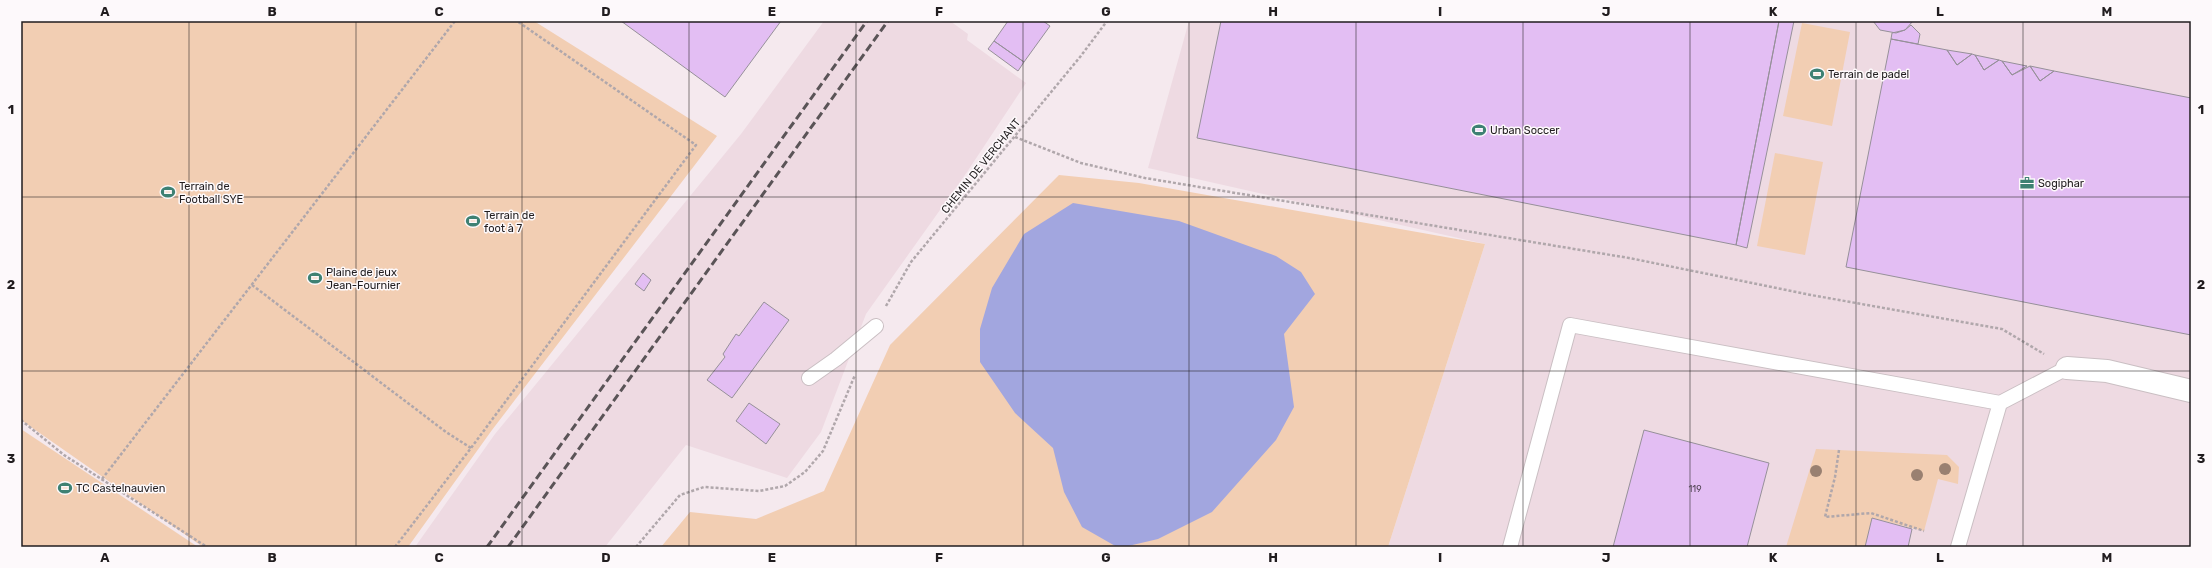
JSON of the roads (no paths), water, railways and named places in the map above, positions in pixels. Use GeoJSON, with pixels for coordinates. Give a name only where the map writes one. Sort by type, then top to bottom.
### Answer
{"type":"FeatureCollection","features":[{"type":"Feature","properties":{"kind":"street"},"geometry":{"type":"LineString","coordinates":[[2067,368],[2107,371],[2191,390]]}},
{"type":"Feature","properties":{"kind":"lane"},"geometry":{"type":"LineString","coordinates":[[1510,547],[1570,325],[2000,403],[2067,368]]}},
{"type":"Feature","properties":{"kind":"lane"},"geometry":{"type":"LineString","coordinates":[[809,378],[836,359],[876,326]]}},
{"type":"Feature","properties":{"kind":"lane"},"geometry":{"type":"LineString","coordinates":[[1958,547],[2000,403]]}},
{"type":"Feature","properties":{"kind":"water"},"geometry":{"type":"Polygon","coordinates":[[[1073,203],[1179,221],[1276,256],[1301,272],[1315,294],[1284,334],[1294,407],[1276,440],[1212,512],[1158,539],[1124,547],[1117,547],[1082,527],[1064,492],[1053,448],[1015,413],[980,362],[980,329],[992,288],[1024,234],[1073,203]]]}},
{"type":"Feature","properties":{"kind":"railway"},"geometry":{"type":"LineString","coordinates":[[487,547],[867,21]]}},
{"type":"Feature","properties":{"kind":"railway"},"geometry":{"type":"LineString","coordinates":[[508,547],[888,21]]}},
{"type":"Feature","properties":{"kind":"place","name":"Terrain de padel"},"geometry":{"type":"Point","coordinates":[1817,74]}},
{"type":"Feature","properties":{"kind":"place","name":"Urban Soccer"},"geometry":{"type":"Point","coordinates":[1479,130]}},
{"type":"Feature","properties":{"kind":"place","name":"Sogiphar"},"geometry":{"type":"Point","coordinates":[2027,183]}},
{"type":"Feature","properties":{"kind":"place","name":"Terrain de Football SYE"},"geometry":{"type":"Point","coordinates":[168,192]}},
{"type":"Feature","properties":{"kind":"place","name":"Terrain de foot à 7"},"geometry":{"type":"Point","coordinates":[473,221]}},
{"type":"Feature","properties":{"kind":"place","name":"Plaine de jeux Jean-Fournier"},"geometry":{"type":"Point","coordinates":[315,278]}},
{"type":"Feature","properties":{"kind":"place","name":"TC Castelnauvien"},"geometry":{"type":"Point","coordinates":[65,488]}}]}
